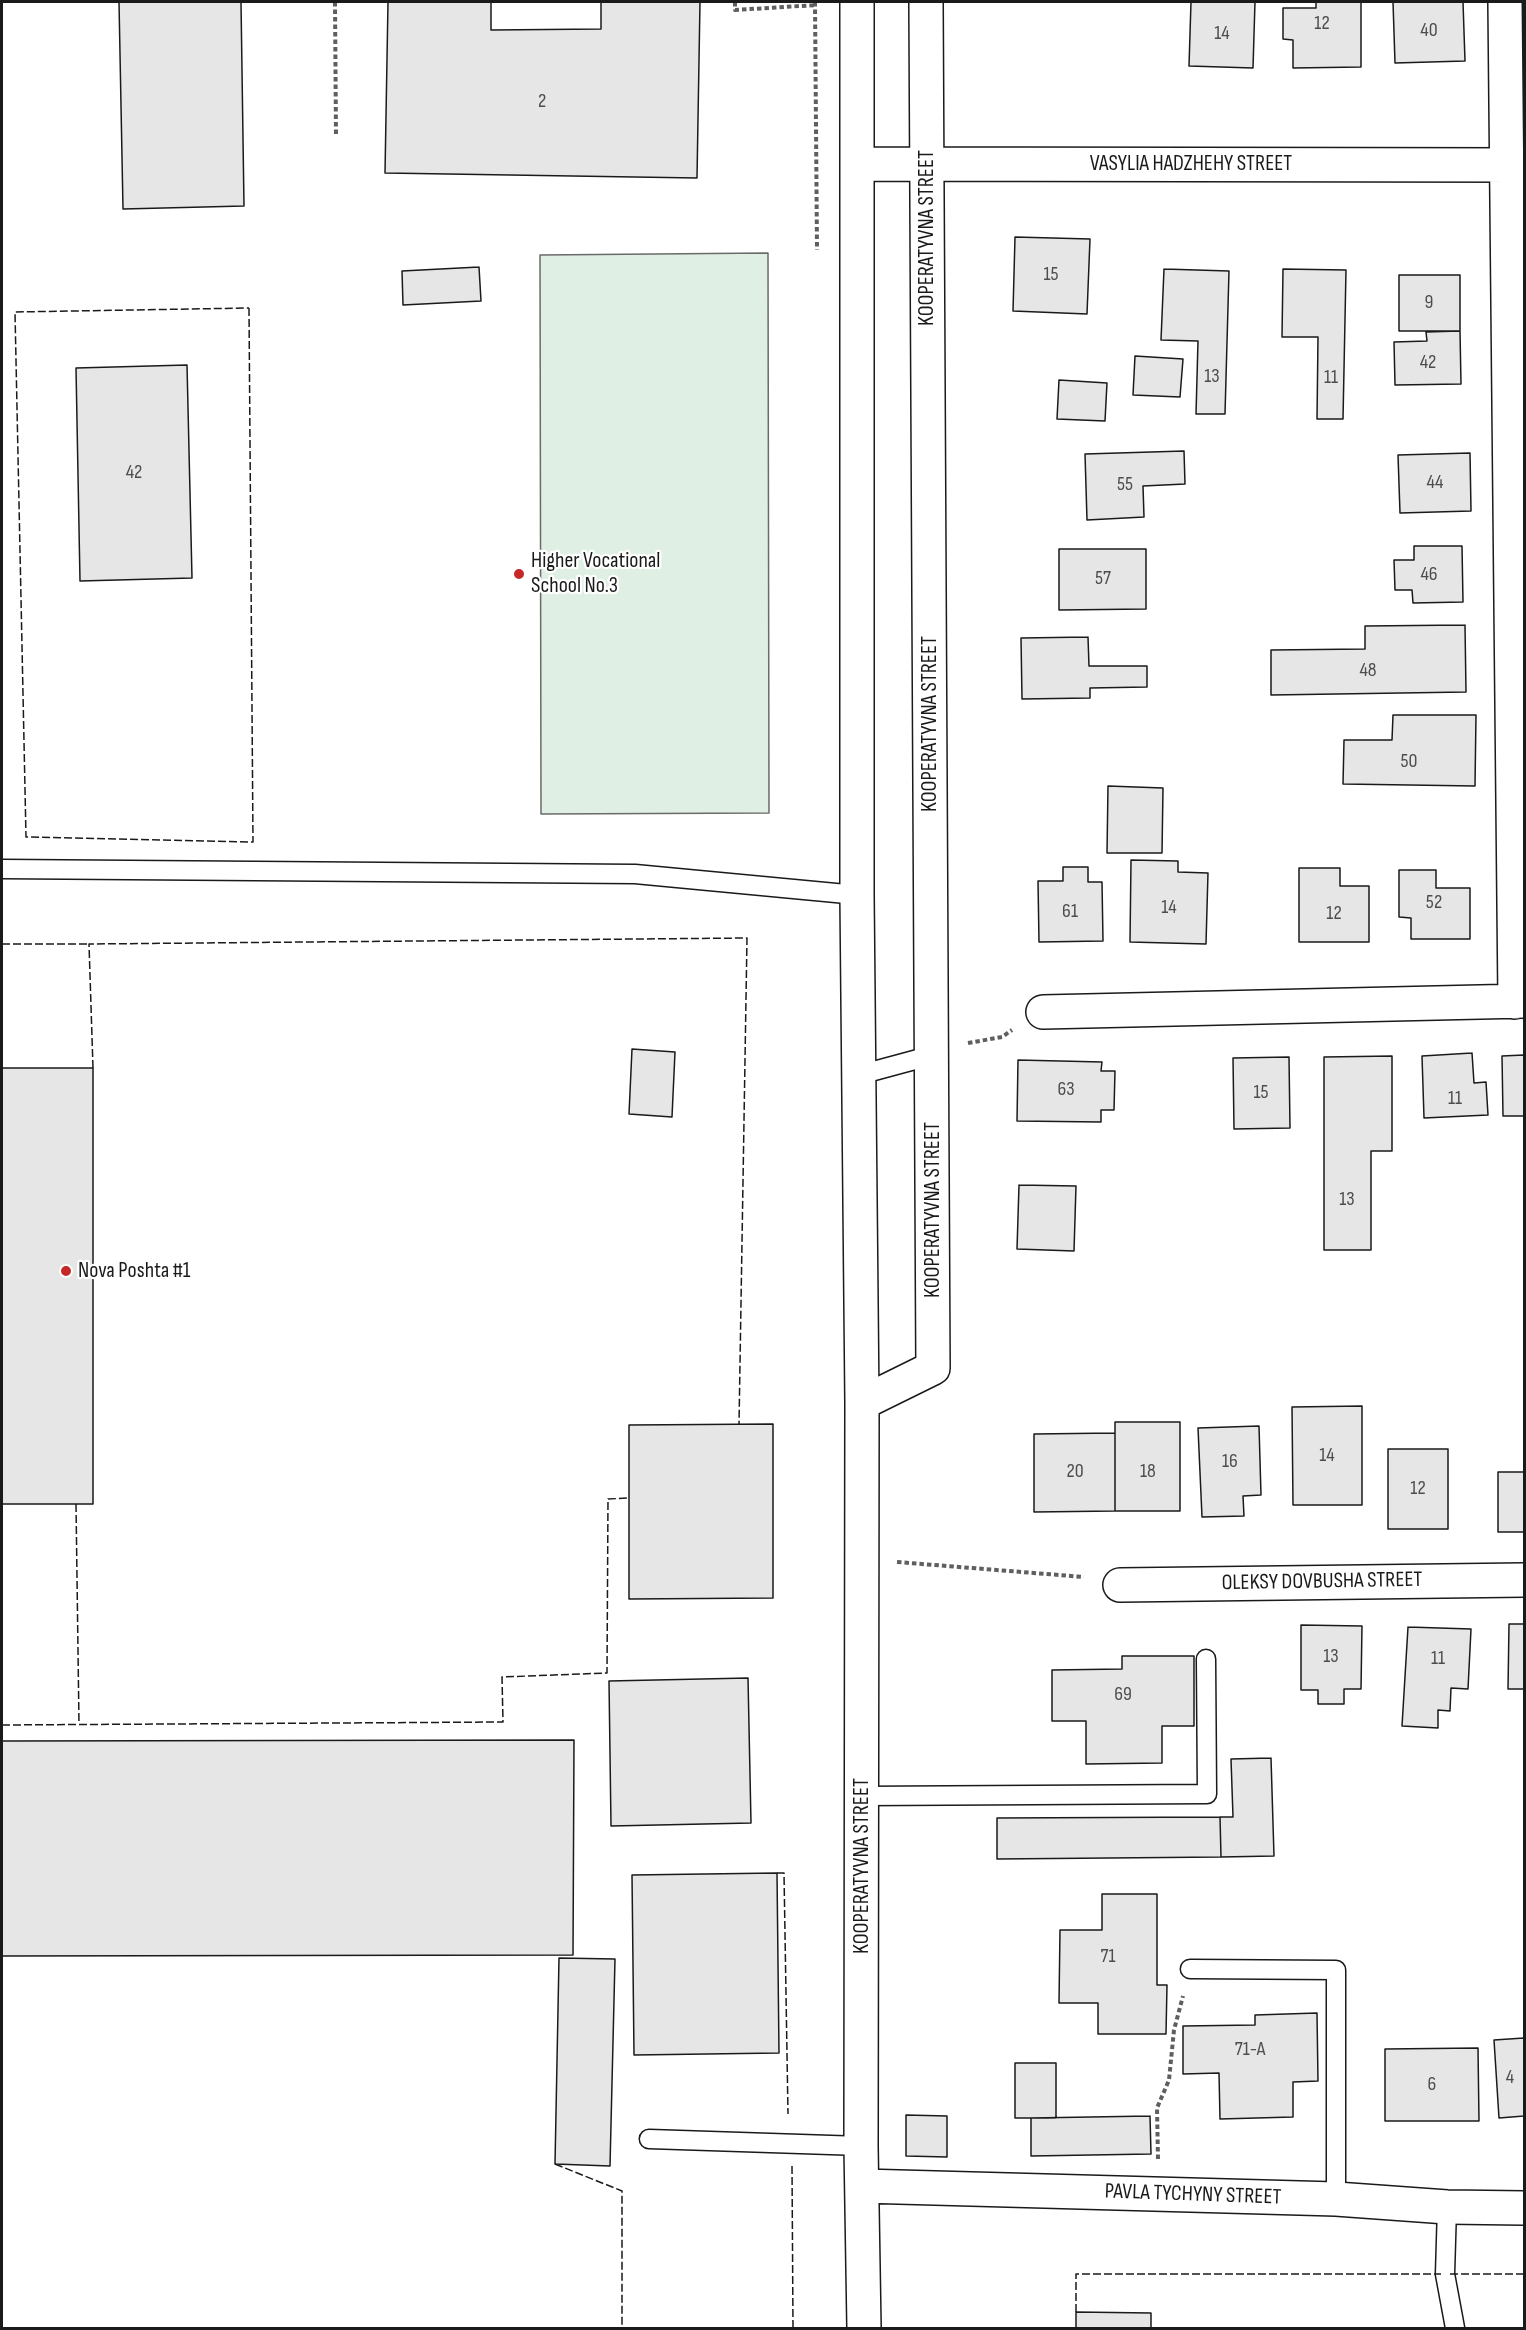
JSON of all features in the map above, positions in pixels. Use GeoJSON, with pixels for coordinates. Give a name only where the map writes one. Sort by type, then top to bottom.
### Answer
{"type":"FeatureCollection","features":[{"type":"Feature","properties":{"kind":"street","name":"KOOPERATYVNA STREET"},"geometry":{"type":"LineString","coordinates":[[857,2],[857,895],[862,1403],[861,2146],[864,2328]]}},
{"type":"Feature","properties":{"kind":"street","name":"KOOPERATYVNA STREET"},"geometry":{"type":"LineString","coordinates":[[862,1403],[933,1368],[926,2]]}},
{"type":"Feature","properties":{"kind":"street"},"geometry":{"type":"LineString","coordinates":[[1043,1012],[1520,1002],[1515,165],[1505,2]]}},
{"type":"Feature","properties":{"kind":"street","name":"VASYLIA HADZHEHY STREET"},"geometry":{"type":"LineString","coordinates":[[856,164],[1515,165]]}},
{"type":"Feature","properties":{"kind":"street","name":"OLEKSY DOVBUSHA STREET"},"geometry":{"type":"LineString","coordinates":[[1120,1585],[1524,1580]]}},
{"type":"Feature","properties":{"kind":"street","name":"PAVLA TYCHYNY STREET"},"geometry":{"type":"LineString","coordinates":[[862,2186],[1336,2199],[1447,2207],[1524,2208]]}},
{"type":"Feature","properties":{"kind":"lane"},"geometry":{"type":"LineString","coordinates":[[2,869],[634,874],[857,895]]}},
{"type":"Feature","properties":{"kind":"lane"},"geometry":{"type":"LineString","coordinates":[[859,1075],[933,1048]]}},
{"type":"Feature","properties":{"kind":"lane"},"geometry":{"type":"LineString","coordinates":[[862,1796],[1207,1794],[1206,1659]]}},
{"type":"Feature","properties":{"kind":"lane"},"geometry":{"type":"LineString","coordinates":[[1190,1969],[1336,1970],[1336,2199]]}},
{"type":"Feature","properties":{"kind":"lane"},"geometry":{"type":"LineString","coordinates":[[649,2139],[861,2146]]}},
{"type":"Feature","properties":{"kind":"lane"},"geometry":{"type":"LineString","coordinates":[[1447,2207],[1445,2274],[1455,2328]]}},
{"type":"Feature","properties":{"kind":"path"},"geometry":{"type":"LineString","coordinates":[[335,2],[336,137]]}},
{"type":"Feature","properties":{"kind":"path"},"geometry":{"type":"LineString","coordinates":[[735,2],[735,10],[857,2]]}},
{"type":"Feature","properties":{"kind":"path"},"geometry":{"type":"LineString","coordinates":[[933,1048],[1002,1037],[1043,1012]]}},
{"type":"Feature","properties":{"kind":"path"},"geometry":{"type":"LineString","coordinates":[[862,1560],[1073,1574],[1120,1585]]}},
{"type":"Feature","properties":{"kind":"path"},"geometry":{"type":"LineString","coordinates":[[1158,2194],[1158,2108],[1169,2080],[1174,2030],[1190,1969]]}},
{"type":"Feature","properties":{"kind":"green space"},"geometry":{"type":"Polygon","coordinates":[[[768,253],[769,813],[541,814],[540,255],[768,253]]]}},
{"type":"Feature","properties":{"kind":"building"},"geometry":{"type":"Polygon","coordinates":[[[119,2],[241,2],[244,206],[123,209],[119,2]]]}},
{"type":"Feature","properties":{"kind":"building"},"geometry":{"type":"Polygon","coordinates":[[[388,2],[491,2],[491,30],[601,29],[601,2],[700,2],[697,178],[385,173],[388,2]]]}},
{"type":"Feature","properties":{"kind":"building"},"geometry":{"type":"Polygon","coordinates":[[[1191,2],[1255,2],[1253,68],[1189,66],[1191,2]]]}},
{"type":"Feature","properties":{"kind":"building"},"geometry":{"type":"Polygon","coordinates":[[[1316,2],[1361,2],[1361,67],[1293,68],[1293,40],[1283,39],[1283,8],[1316,8],[1316,2]]]}},
{"type":"Feature","properties":{"kind":"building"},"geometry":{"type":"Polygon","coordinates":[[[1393,2],[1463,2],[1465,61],[1395,63],[1393,2]]]}},
{"type":"Feature","properties":{"kind":"building"},"geometry":{"type":"Polygon","coordinates":[[[1015,237],[1090,239],[1087,314],[1013,311],[1015,237]]]}},
{"type":"Feature","properties":{"kind":"building"},"geometry":{"type":"Polygon","coordinates":[[[479,267],[481,301],[403,305],[402,271],[479,267]]]}},
{"type":"Feature","properties":{"kind":"building"},"geometry":{"type":"Polygon","coordinates":[[[1164,269],[1229,271],[1225,414],[1196,414],[1198,341],[1161,340],[1164,269]]]}},
{"type":"Feature","properties":{"kind":"building"},"geometry":{"type":"Polygon","coordinates":[[[1283,269],[1346,270],[1343,419],[1317,419],[1318,337],[1282,337],[1283,269]]]}},
{"type":"Feature","properties":{"kind":"building"},"geometry":{"type":"Polygon","coordinates":[[[1399,275],[1460,275],[1460,331],[1399,331],[1399,275]]]}},
{"type":"Feature","properties":{"kind":"building"},"geometry":{"type":"Polygon","coordinates":[[[1460,331],[1461,384],[1395,385],[1394,342],[1427,341],[1426,332],[1460,331]]]}},
{"type":"Feature","properties":{"kind":"building"},"geometry":{"type":"Polygon","coordinates":[[[1135,356],[1183,359],[1180,397],[1133,395],[1135,356]]]}},
{"type":"Feature","properties":{"kind":"building"},"geometry":{"type":"Polygon","coordinates":[[[187,365],[192,578],[80,581],[76,368],[187,365]]]}},
{"type":"Feature","properties":{"kind":"building"},"geometry":{"type":"Polygon","coordinates":[[[1059,380],[1107,383],[1105,421],[1057,419],[1059,380]]]}},
{"type":"Feature","properties":{"kind":"building"},"geometry":{"type":"Polygon","coordinates":[[[1184,451],[1185,484],[1143,486],[1144,517],[1087,520],[1085,454],[1184,451]]]}},
{"type":"Feature","properties":{"kind":"building"},"geometry":{"type":"Polygon","coordinates":[[[1470,453],[1471,511],[1400,513],[1398,455],[1470,453]]]}},
{"type":"Feature","properties":{"kind":"building"},"geometry":{"type":"Polygon","coordinates":[[[1414,546],[1462,546],[1463,602],[1413,603],[1412,590],[1395,590],[1394,560],[1414,560],[1414,546]]]}},
{"type":"Feature","properties":{"kind":"building"},"geometry":{"type":"Polygon","coordinates":[[[1059,549],[1146,549],[1146,609],[1059,610],[1059,549]]]}},
{"type":"Feature","properties":{"kind":"building"},"geometry":{"type":"Polygon","coordinates":[[[1465,625],[1466,692],[1271,695],[1271,650],[1365,649],[1365,626],[1465,625]]]}},
{"type":"Feature","properties":{"kind":"building"},"geometry":{"type":"Polygon","coordinates":[[[1088,637],[1089,666],[1147,666],[1147,687],[1090,688],[1090,698],[1022,699],[1021,638],[1088,637]]]}},
{"type":"Feature","properties":{"kind":"building"},"geometry":{"type":"Polygon","coordinates":[[[1393,715],[1476,715],[1475,786],[1343,784],[1344,740],[1392,740],[1393,715]]]}},
{"type":"Feature","properties":{"kind":"building"},"geometry":{"type":"Polygon","coordinates":[[[1108,786],[1163,788],[1162,853],[1107,853],[1108,786]]]}},
{"type":"Feature","properties":{"kind":"building"},"geometry":{"type":"Polygon","coordinates":[[[1131,860],[1178,861],[1178,872],[1208,873],[1206,944],[1130,942],[1131,860]]]}},
{"type":"Feature","properties":{"kind":"building"},"geometry":{"type":"Polygon","coordinates":[[[1063,867],[1088,867],[1088,882],[1102,882],[1103,941],[1039,942],[1038,881],[1063,881],[1063,867]]]}},
{"type":"Feature","properties":{"kind":"building"},"geometry":{"type":"Polygon","coordinates":[[[1299,868],[1340,868],[1340,886],[1369,886],[1369,942],[1299,942],[1299,868]]]}},
{"type":"Feature","properties":{"kind":"building"},"geometry":{"type":"Polygon","coordinates":[[[1399,870],[1436,870],[1436,888],[1470,888],[1470,939],[1411,939],[1411,918],[1399,917],[1399,870]]]}},
{"type":"Feature","properties":{"kind":"building"},"geometry":{"type":"Polygon","coordinates":[[[632,1049],[675,1052],[672,1117],[629,1114],[632,1049]]]}},
{"type":"Feature","properties":{"kind":"building"},"geometry":{"type":"Polygon","coordinates":[[[1472,1053],[1474,1083],[1486,1082],[1488,1115],[1424,1118],[1422,1056],[1472,1053]]]}},
{"type":"Feature","properties":{"kind":"building"},"geometry":{"type":"Polygon","coordinates":[[[1524,1055],[1524,1116],[1503,1116],[1502,1056],[1524,1055]]]}},
{"type":"Feature","properties":{"kind":"building"},"geometry":{"type":"Polygon","coordinates":[[[1392,1056],[1392,1151],[1371,1151],[1371,1250],[1324,1250],[1324,1057],[1392,1056]]]}},
{"type":"Feature","properties":{"kind":"building"},"geometry":{"type":"Polygon","coordinates":[[[1289,1057],[1290,1128],[1234,1129],[1233,1058],[1289,1057]]]}},
{"type":"Feature","properties":{"kind":"building"},"geometry":{"type":"Polygon","coordinates":[[[1018,1060],[1102,1062],[1101,1071],[1115,1071],[1114,1110],[1101,1110],[1101,1122],[1017,1121],[1018,1060]]]}},
{"type":"Feature","properties":{"kind":"building"},"geometry":{"type":"Polygon","coordinates":[[[2,1068],[93,1068],[93,1504],[2,1504],[2,1068]]]}},
{"type":"Feature","properties":{"kind":"building"},"geometry":{"type":"Polygon","coordinates":[[[1019,1185],[1076,1186],[1074,1251],[1017,1249],[1019,1185]]]}},
{"type":"Feature","properties":{"kind":"building"},"geometry":{"type":"Polygon","coordinates":[[[1362,1406],[1362,1505],[1293,1505],[1292,1407],[1362,1406]]]}},
{"type":"Feature","properties":{"kind":"building"},"geometry":{"type":"Polygon","coordinates":[[[1115,1422],[1180,1422],[1180,1511],[1115,1511],[1115,1422]]]}},
{"type":"Feature","properties":{"kind":"building"},"geometry":{"type":"Polygon","coordinates":[[[773,1424],[773,1598],[629,1599],[629,1425],[773,1424]]]}},
{"type":"Feature","properties":{"kind":"building"},"geometry":{"type":"Polygon","coordinates":[[[1259,1426],[1261,1495],[1243,1496],[1244,1516],[1202,1517],[1198,1428],[1259,1426]]]}},
{"type":"Feature","properties":{"kind":"building"},"geometry":{"type":"Polygon","coordinates":[[[1115,1433],[1115,1511],[1034,1512],[1034,1434],[1115,1433]]]}},
{"type":"Feature","properties":{"kind":"building"},"geometry":{"type":"Polygon","coordinates":[[[1388,1449],[1448,1449],[1448,1529],[1388,1529],[1388,1449]]]}},
{"type":"Feature","properties":{"kind":"building"},"geometry":{"type":"Polygon","coordinates":[[[1498,1472],[1524,1472],[1524,1532],[1498,1532],[1498,1472]]]}},
{"type":"Feature","properties":{"kind":"building"},"geometry":{"type":"Polygon","coordinates":[[[1509,1624],[1524,1624],[1524,1689],[1508,1689],[1509,1624]]]}},
{"type":"Feature","properties":{"kind":"building"},"geometry":{"type":"Polygon","coordinates":[[[1301,1625],[1362,1626],[1361,1689],[1344,1689],[1344,1704],[1318,1704],[1318,1690],[1301,1690],[1301,1625]]]}},
{"type":"Feature","properties":{"kind":"building"},"geometry":{"type":"Polygon","coordinates":[[[1408,1627],[1471,1629],[1468,1689],[1451,1688],[1450,1711],[1438,1710],[1438,1728],[1402,1726],[1408,1627]]]}},
{"type":"Feature","properties":{"kind":"building"},"geometry":{"type":"Polygon","coordinates":[[[1122,1656],[1194,1656],[1194,1726],[1162,1726],[1162,1763],[1086,1764],[1086,1721],[1052,1721],[1052,1670],[1122,1669],[1122,1656]]]}},
{"type":"Feature","properties":{"kind":"building"},"geometry":{"type":"Polygon","coordinates":[[[748,1678],[751,1823],[611,1826],[609,1681],[748,1678]]]}},
{"type":"Feature","properties":{"kind":"building"},"geometry":{"type":"Polygon","coordinates":[[[574,1740],[573,1955],[2,1956],[2,1741],[574,1740]]]}},
{"type":"Feature","properties":{"kind":"building"},"geometry":{"type":"Polygon","coordinates":[[[1271,1758],[1274,1856],[1221,1857],[1220,1817],[1233,1817],[1231,1759],[1271,1758]]]}},
{"type":"Feature","properties":{"kind":"building"},"geometry":{"type":"Polygon","coordinates":[[[1220,1817],[1221,1857],[997,1859],[997,1818],[1220,1817]]]}},
{"type":"Feature","properties":{"kind":"building"},"geometry":{"type":"Polygon","coordinates":[[[777,1873],[779,2053],[634,2055],[632,1875],[777,1873]]]}},
{"type":"Feature","properties":{"kind":"building"},"geometry":{"type":"Polygon","coordinates":[[[1102,1894],[1157,1894],[1157,1985],[1167,1985],[1166,2034],[1098,2034],[1098,2003],[1059,2003],[1060,1930],[1102,1930],[1102,1894]]]}},
{"type":"Feature","properties":{"kind":"building"},"geometry":{"type":"Polygon","coordinates":[[[559,1958],[615,1959],[610,2166],[555,2164],[559,1958]]]}},
{"type":"Feature","properties":{"kind":"building"},"geometry":{"type":"Polygon","coordinates":[[[1317,2013],[1318,2081],[1293,2082],[1293,2117],[1220,2119],[1219,2073],[1183,2074],[1183,2026],[1255,2025],[1255,2015],[1317,2013]]]}},
{"type":"Feature","properties":{"kind":"building"},"geometry":{"type":"Polygon","coordinates":[[[1524,2038],[1524,2116],[1499,2118],[1494,2040],[1524,2038]]]}},
{"type":"Feature","properties":{"kind":"building"},"geometry":{"type":"Polygon","coordinates":[[[1478,2048],[1479,2121],[1385,2121],[1385,2049],[1478,2048]]]}},
{"type":"Feature","properties":{"kind":"building"},"geometry":{"type":"Polygon","coordinates":[[[1015,2063],[1056,2063],[1056,2118],[1015,2118],[1015,2063]]]}},
{"type":"Feature","properties":{"kind":"building"},"geometry":{"type":"Polygon","coordinates":[[[906,2115],[947,2116],[947,2157],[906,2156],[906,2115]]]}},
{"type":"Feature","properties":{"kind":"building"},"geometry":{"type":"Polygon","coordinates":[[[1150,2116],[1151,2154],[1031,2156],[1031,2118],[1150,2116]]]}},
{"type":"Feature","properties":{"kind":"building"},"geometry":{"type":"Polygon","coordinates":[[[1076,2312],[1151,2313],[1151,2328],[1076,2328],[1076,2312]]]}},
{"type":"Feature","properties":{"kind":"fence"},"geometry":{"type":"LineString","coordinates":[[249,308],[253,842],[26,837],[15,312],[249,308]]}},
{"type":"Feature","properties":{"kind":"fence"},"geometry":{"type":"LineString","coordinates":[[93,1068],[89,944],[747,938],[739,1425]]}},
{"type":"Feature","properties":{"kind":"fence"},"geometry":{"type":"LineString","coordinates":[[2,944],[89,944]]}},
{"type":"Feature","properties":{"kind":"fence"},"geometry":{"type":"LineString","coordinates":[[2,1725],[503,1722],[502,1677],[607,1673],[608,1499],[629,1498]]}},
{"type":"Feature","properties":{"kind":"fence"},"geometry":{"type":"LineString","coordinates":[[76,1504],[79,1724]]}},
{"type":"Feature","properties":{"kind":"fence"},"geometry":{"type":"LineString","coordinates":[[777,1873],[784,1873],[788,2114]]}},
{"type":"Feature","properties":{"kind":"fence"},"geometry":{"type":"LineString","coordinates":[[555,2164],[622,2191],[622,2328]]}},
{"type":"Feature","properties":{"kind":"fence"},"geometry":{"type":"LineString","coordinates":[[792,2166],[793,2328]]}},
{"type":"Feature","properties":{"kind":"fence"},"geometry":{"type":"LineString","coordinates":[[1076,2312],[1076,2274],[1441,2274]]}},
{"type":"Feature","properties":{"kind":"fence"},"geometry":{"type":"LineString","coordinates":[[1450,2274],[1524,2274]]}},
{"type":"Feature","properties":{"kind":"place","name":"Higher Vocational School No.3"},"geometry":{"type":"Point","coordinates":[519,574]}},
{"type":"Feature","properties":{"kind":"place","name":"Nova Poshta #1"},"geometry":{"type":"Point","coordinates":[66,1271]}}]}
